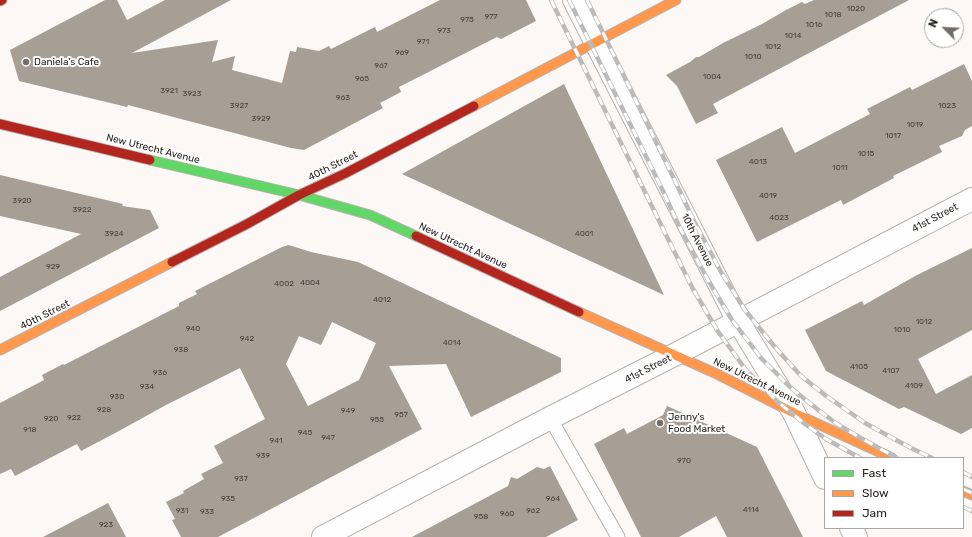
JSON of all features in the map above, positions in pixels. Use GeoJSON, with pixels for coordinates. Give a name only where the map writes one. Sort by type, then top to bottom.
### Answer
{"type":"FeatureCollection","features":[{"type":"Feature","properties":{"kind":"street","name":"10th Avenue"},"geometry":{"type":"LineString","coordinates":[[574,0],[738,321],[794,412],[824,476]]}},
{"type":"Feature","properties":{"kind":"street","name":"40th Street"},"geometry":{"type":"LineString","coordinates":[[0,350],[247,224],[299,195],[676,0]]}},
{"type":"Feature","properties":{"kind":"street","name":"New Utrecht Avenue"},"geometry":{"type":"LineString","coordinates":[[0,124],[299,195],[370,215],[718,374],[890,457]]}},
{"type":"Feature","properties":{"kind":"street","name":"41st Street"},"geometry":{"type":"LineString","coordinates":[[323,537],[972,199]]}},
{"type":"Feature","properties":{"kind":"lane"},"geometry":{"type":"LineString","coordinates":[[550,418],[618,537]]}},
{"type":"Feature","properties":{"kind":"building"},"geometry":{"type":"Polygon","coordinates":[[[105,0],[117,0],[127,20],[165,0],[231,0],[132,53],[218,40],[212,62],[235,56],[232,70],[282,83],[290,51],[296,52],[297,47],[319,51],[329,46],[331,49],[375,27],[377,32],[440,0],[526,0],[536,21],[501,39],[497,37],[399,87],[401,92],[380,103],[383,108],[304,150],[291,148],[128,105],[127,107],[19,81],[10,50],[105,0]]]}},
{"type":"Feature","properties":{"kind":"building"},"geometry":{"type":"Polygon","coordinates":[[[814,0],[909,0],[713,104],[718,113],[696,124],[677,86],[666,75],[690,62],[696,57],[699,57],[786,10],[802,2],[805,4],[814,0]]]}},
{"type":"Feature","properties":{"kind":"building"},"geometry":{"type":"Polygon","coordinates":[[[964,64],[972,81],[972,126],[965,130],[962,136],[939,146],[942,152],[893,176],[894,178],[843,205],[841,200],[757,242],[716,160],[782,127],[795,153],[870,114],[867,109],[910,87],[912,90],[964,64]]]}},
{"type":"Feature","properties":{"kind":"building"},"geometry":{"type":"Polygon","coordinates":[[[564,84],[664,295],[402,174],[564,84]]]}},
{"type":"Feature","properties":{"kind":"building"},"geometry":{"type":"Polygon","coordinates":[[[0,175],[123,204],[122,206],[150,210],[159,228],[0,311],[0,277],[81,234],[0,216],[0,175]]]}},
{"type":"Feature","properties":{"kind":"building"},"geometry":{"type":"Polygon","coordinates":[[[288,245],[311,252],[358,262],[561,358],[561,372],[471,417],[446,364],[389,366],[422,429],[218,537],[181,537],[172,520],[175,519],[166,502],[184,493],[183,491],[204,479],[201,474],[223,463],[214,446],[265,419],[240,368],[166,405],[81,451],[77,444],[15,476],[11,469],[0,474],[0,403],[44,380],[42,375],[179,306],[179,303],[197,294],[195,291],[288,245]],[[332,322],[321,345],[299,336],[286,364],[308,406],[359,380],[376,343],[332,322]]]}},
{"type":"Feature","properties":{"kind":"building"},"geometry":{"type":"Polygon","coordinates":[[[972,248],[972,330],[918,359],[936,394],[972,375],[972,428],[961,434],[904,407],[899,409],[826,371],[805,330],[862,301],[864,305],[917,275],[972,248]]]}},
{"type":"Feature","properties":{"kind":"building"},"geometry":{"type":"Polygon","coordinates":[[[667,406],[757,447],[803,537],[727,537],[716,516],[679,537],[641,537],[594,444],[624,428],[627,434],[663,415],[667,406]]]}},
{"type":"Feature","properties":{"kind":"building"},"geometry":{"type":"Polygon","coordinates":[[[550,466],[578,520],[546,537],[412,537],[508,486],[511,477],[517,479],[537,467],[544,469],[550,466]]]}},
{"type":"Feature","properties":{"kind":"building"},"geometry":{"type":"Polygon","coordinates":[[[108,503],[126,537],[43,537],[87,514],[108,503]]]}},
{"type":"Feature","properties":{"kind":"railway"},"geometry":{"type":"LineString","coordinates":[[551,0],[693,289],[717,330],[746,370],[778,402],[826,439],[858,457]]}},
{"type":"Feature","properties":{"kind":"railway"},"geometry":{"type":"LineString","coordinates":[[569,0],[680,228],[708,280],[732,320],[761,358],[791,388],[837,424],[895,457]]}},
{"type":"Feature","properties":{"kind":"railway"},"geometry":{"type":"LineString","coordinates":[[587,0],[694,221],[721,272],[745,310],[801,376],[865,423],[930,457]]}},
{"type":"Feature","properties":{"kind":"railway"},"geometry":{"type":"LineString","coordinates":[[964,473],[972,477]]}},
{"type":"Feature","properties":{"kind":"railway"},"geometry":{"type":"LineString","coordinates":[[964,489],[972,493]]}},
{"type":"Feature","properties":{"kind":"railway"},"geometry":{"type":"LineString","coordinates":[[964,507],[972,511]]}},
{"type":"Feature","properties":{"kind":"traffic: fast"},"geometry":{"type":"LineString","coordinates":[[150,160],[299,195],[370,215],[416,236]]}},
{"type":"Feature","properties":{"kind":"traffic: slow"},"geometry":{"type":"LineString","coordinates":[[474,106],[676,0]]}},
{"type":"Feature","properties":{"kind":"traffic: slow"},"geometry":{"type":"LineString","coordinates":[[0,350],[172,262]]}},
{"type":"Feature","properties":{"kind":"traffic: slow"},"geometry":{"type":"LineString","coordinates":[[579,312],[717,374],[794,413],[890,457]]}},
{"type":"Feature","properties":{"kind":"traffic: slow"},"geometry":{"type":"LineString","coordinates":[[964,491],[972,495]]}},
{"type":"Feature","properties":{"kind":"traffic: jam"},"geometry":{"type":"LineString","coordinates":[[172,262],[247,224],[299,195],[346,173],[474,106]]}},
{"type":"Feature","properties":{"kind":"traffic: jam"},"geometry":{"type":"LineString","coordinates":[[0,124],[150,160]]}},
{"type":"Feature","properties":{"kind":"traffic: jam"},"geometry":{"type":"LineString","coordinates":[[416,236],[579,312]]}},
{"type":"Feature","properties":{"kind":"place","name":"Daniela's Cafe"},"geometry":{"type":"Point","coordinates":[26,62]}},
{"type":"Feature","properties":{"kind":"place","name":"Jenny's Food Market"},"geometry":{"type":"Point","coordinates":[660,423]}}]}
